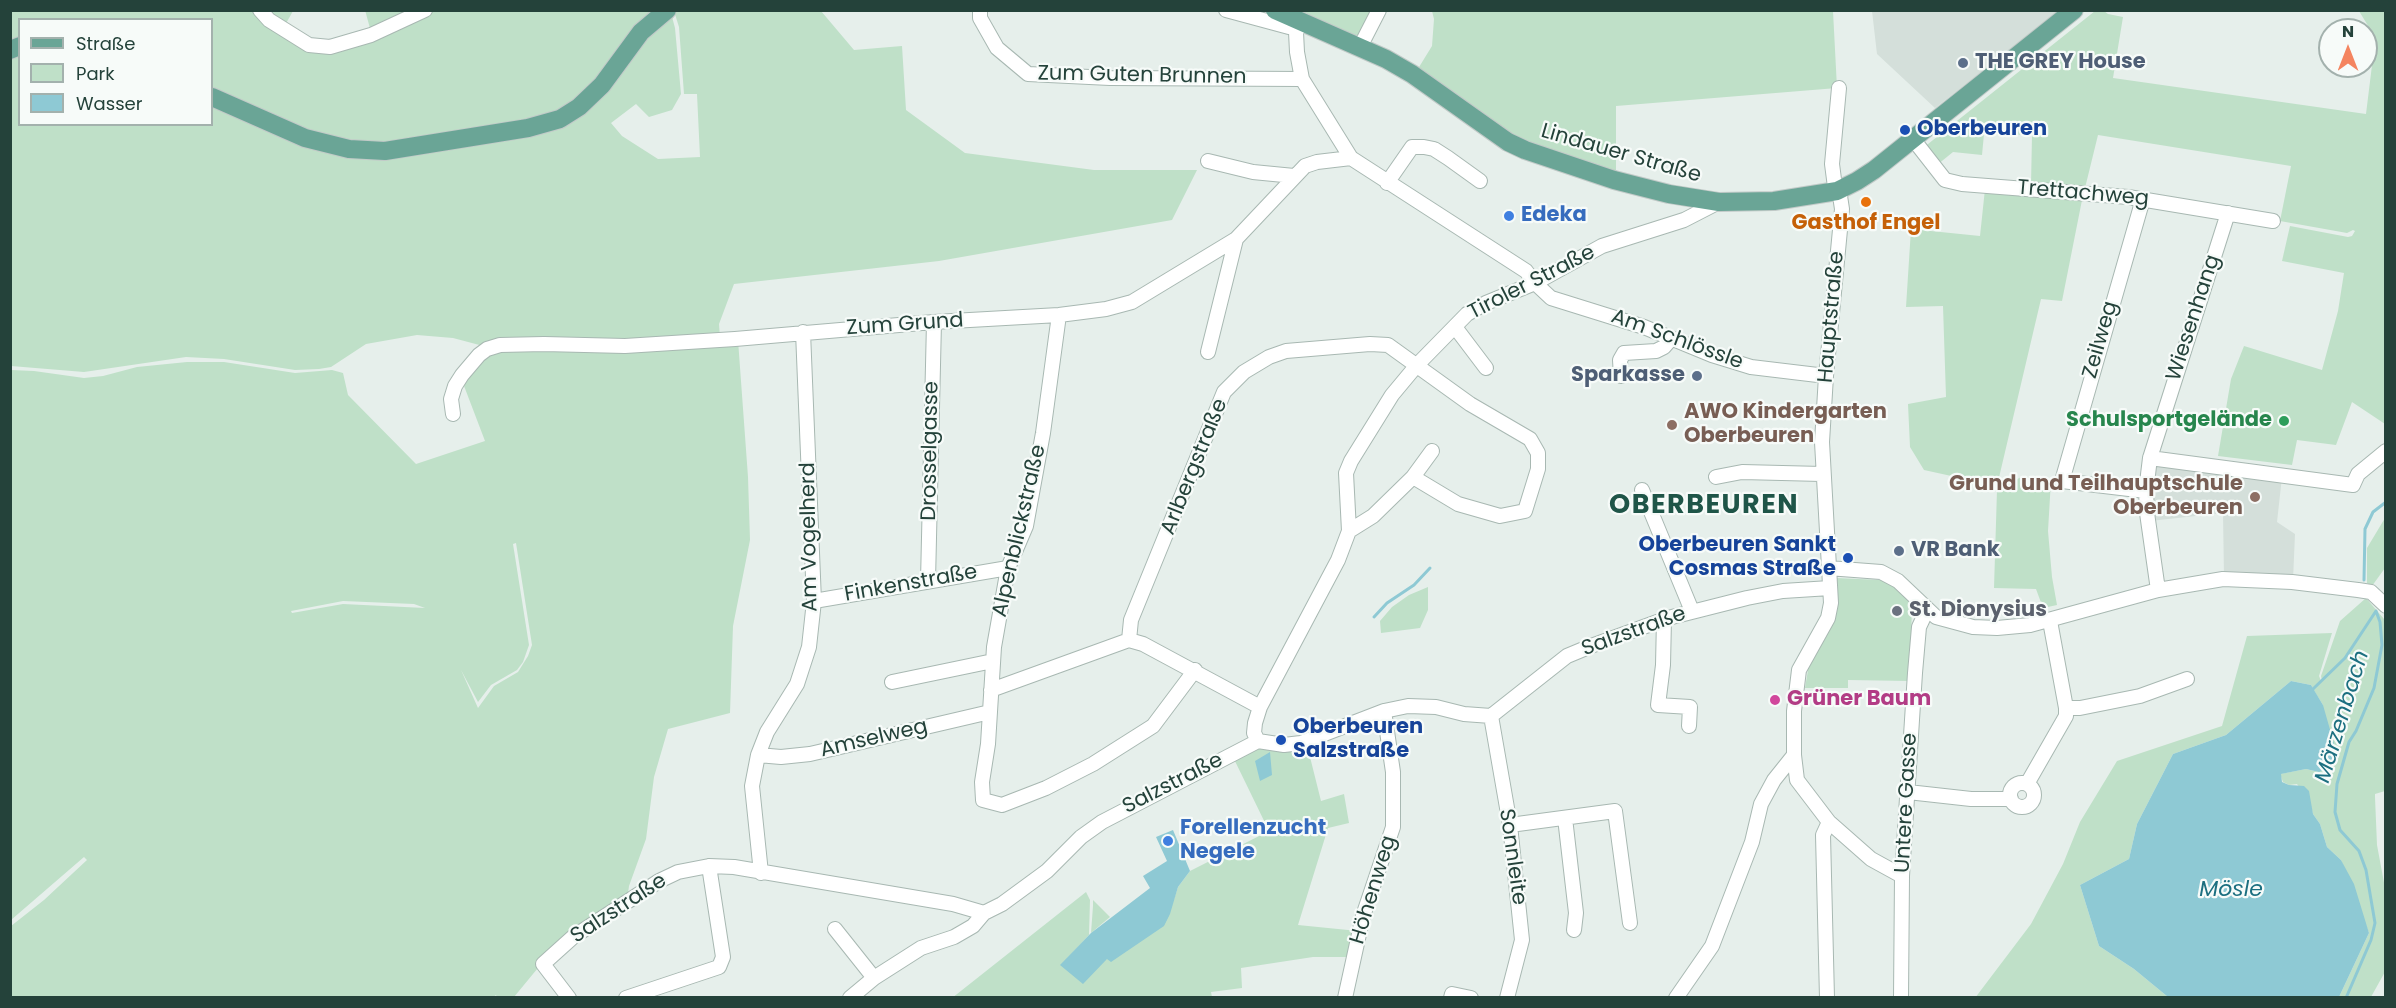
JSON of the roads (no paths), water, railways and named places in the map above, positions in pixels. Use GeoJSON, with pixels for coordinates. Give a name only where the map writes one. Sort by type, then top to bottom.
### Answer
{"type":"FeatureCollection","features":[{"type":"Feature","properties":{"kind":"main road"},"geometry":{"type":"LineString","coordinates":[[213,97],[305,138],[349,148],[385,151],[519,130],[560,119],[579,107],[602,85],[641,32],[667,10]]}},
{"type":"Feature","properties":{"kind":"main road","name":"Lindauer Straße"},"geometry":{"type":"LineString","coordinates":[[1275,10],[1360,47],[1412,74],[1508,142],[1525,150],[1614,180],[1669,194],[1719,202],[1774,201],[1838,191],[1874,170],[2074,10]]}},
{"type":"Feature","properties":{"kind":"street"},"geometry":{"type":"LineString","coordinates":[[260,10],[268,20],[309,45],[330,47],[371,35],[425,10]]}},
{"type":"Feature","properties":{"kind":"street","name":"Zum Guten Brunnen"},"geometry":{"type":"LineString","coordinates":[[980,10],[980,18],[997,48],[1028,74],[1110,78],[1302,79]]}},
{"type":"Feature","properties":{"kind":"street"},"geometry":{"type":"LineString","coordinates":[[1226,10],[1289,27],[1301,23]]}},
{"type":"Feature","properties":{"kind":"street"},"geometry":{"type":"LineString","coordinates":[[1360,47],[1379,10]]}},
{"type":"Feature","properties":{"kind":"street"},"geometry":{"type":"LineString","coordinates":[[1301,23],[1296,32],[1302,79],[1351,158]]}},
{"type":"Feature","properties":{"kind":"street","name":"Hauptstraße"},"geometry":{"type":"LineString","coordinates":[[1839,88],[1832,164],[1842,209],[1826,376],[1822,474],[1831,603],[1828,618],[1799,670],[1794,711],[1794,755],[1797,780],[1829,822],[1870,859],[1902,876]]}},
{"type":"Feature","properties":{"kind":"street","name":"Trettachweg"},"geometry":{"type":"LineString","coordinates":[[1913,139],[1945,180],[1962,184],[2078,191],[2273,221]]}},
{"type":"Feature","properties":{"kind":"street"},"geometry":{"type":"LineString","coordinates":[[1387,183],[1412,147],[1424,147],[1441,154],[1480,181]]}},
{"type":"Feature","properties":{"kind":"street","name":"Zum Grund"},"geometry":{"type":"LineString","coordinates":[[453,414],[451,399],[462,375],[478,355],[500,345],[625,346],[934,322],[1059,315],[1106,309],[1132,302],[1236,239],[1305,166],[1317,162],[1351,158]]}},
{"type":"Feature","properties":{"kind":"street","name":"Am Schlössle"},"geometry":{"type":"LineString","coordinates":[[1351,158],[1526,271],[1551,298],[1644,327],[1712,356],[1751,367],[1826,376]]}},
{"type":"Feature","properties":{"kind":"street"},"geometry":{"type":"LineString","coordinates":[[1208,161],[1253,172],[1294,176]]}},
{"type":"Feature","properties":{"kind":"street","name":"Zeilweg"},"geometry":{"type":"LineString","coordinates":[[2143,200],[2062,481],[2146,491]]}},
{"type":"Feature","properties":{"kind":"street","name":"Tiroler Straße"},"geometry":{"type":"LineString","coordinates":[[1258,741],[1254,733],[1260,707],[1338,560],[1349,531],[1346,473],[1392,394],[1467,314],[1486,303],[1535,283],[1602,246],[1684,220],[1719,202]]}},
{"type":"Feature","properties":{"kind":"street","name":"Wiesenhang"},"geometry":{"type":"LineString","coordinates":[[2158,590],[2150,539],[2146,491],[2150,458],[2228,213]]}},
{"type":"Feature","properties":{"kind":"street"},"geometry":{"type":"LineString","coordinates":[[1208,352],[1236,239]]}},
{"type":"Feature","properties":{"kind":"street","name":"Alpenblickstraße"},"geometry":{"type":"LineString","coordinates":[[1059,315],[1043,433],[1026,526],[1008,568],[993,661],[988,744],[982,782],[983,800],[1002,805],[1046,788],[1093,764],[1153,726],[1195,670]]}},
{"type":"Feature","properties":{"kind":"street","name":"Drosselgasse"},"geometry":{"type":"LineString","coordinates":[[928,581],[934,322]]}},
{"type":"Feature","properties":{"kind":"street"},"geometry":{"type":"LineString","coordinates":[[1455,327],[1486,369]]}},
{"type":"Feature","properties":{"kind":"street","name":"Am Vogelherd"},"geometry":{"type":"LineString","coordinates":[[761,873],[752,786],[758,755],[767,732],[796,684],[809,647],[814,602],[803,332]]}},
{"type":"Feature","properties":{"kind":"street"},"geometry":{"type":"LineString","coordinates":[[1621,376],[1620,360],[1624,353],[1656,351],[1665,347],[1671,339]]}},
{"type":"Feature","properties":{"kind":"street","name":"Arlbergstraße"},"geometry":{"type":"LineString","coordinates":[[1129,640],[1131,620],[1224,392],[1244,372],[1269,357],[1286,351],[1370,344],[1388,345],[1470,404],[1530,440],[1538,453],[1538,469],[1525,511],[1500,516],[1458,504],[1413,477]]}},
{"type":"Feature","properties":{"kind":"street"},"geometry":{"type":"LineString","coordinates":[[1349,531],[1372,516],[1413,477],[1432,451]]}},
{"type":"Feature","properties":{"kind":"street"},"geometry":{"type":"LineString","coordinates":[[2150,458],[2353,485],[2358,474],[2385,451]]}},
{"type":"Feature","properties":{"kind":"street"},"geometry":{"type":"LineString","coordinates":[[1716,477],[1742,472],[1822,474]]}},
{"type":"Feature","properties":{"kind":"street"},"geometry":{"type":"LineString","coordinates":[[1642,490],[1692,611]]}},
{"type":"Feature","properties":{"kind":"street","name":"Finkenstraße"},"geometry":{"type":"LineString","coordinates":[[814,602],[1008,568]]}},
{"type":"Feature","properties":{"kind":"street"},"geometry":{"type":"LineString","coordinates":[[1828,568],[1881,572],[1898,581],[1936,617],[1973,627],[1997,628],[2050,621],[2158,590],[2223,579],[2292,582],[2371,592],[2385,606]]}},
{"type":"Feature","properties":{"kind":"street","name":"Salzstraße"},"geometry":{"type":"LineString","coordinates":[[1491,716],[1567,656],[1664,619],[1773,593],[1830,588]]}},
{"type":"Feature","properties":{"kind":"street","name":"Untere Gasse"},"geometry":{"type":"LineString","coordinates":[[1901,998],[1902,876],[1919,627],[1927,610]]}},
{"type":"Feature","properties":{"kind":"street"},"geometry":{"type":"LineString","coordinates":[[1664,619],[1663,665],[1658,705],[1690,708],[1689,726]]}},
{"type":"Feature","properties":{"kind":"street"},"geometry":{"type":"LineString","coordinates":[[1908,792],[1971,799],[2011,799],[2019,806],[2030,803],[2033,792],[2027,784],[2066,716],[2050,621]]}},
{"type":"Feature","properties":{"kind":"street"},"geometry":{"type":"LineString","coordinates":[[991,690],[1129,640],[1143,644],[1195,670],[1260,707]]}},
{"type":"Feature","properties":{"kind":"street"},"geometry":{"type":"LineString","coordinates":[[892,682],[993,661]]}},
{"type":"Feature","properties":{"kind":"street"},"geometry":{"type":"LineString","coordinates":[[2066,708],[2080,708],[2140,696],[2187,679]]}},
{"type":"Feature","properties":{"kind":"street"},"geometry":{"type":"LineString","coordinates":[[1258,741],[1284,745],[1301,743],[1384,711],[1408,706],[1436,706],[1464,714],[1491,716]]}},
{"type":"Feature","properties":{"kind":"street","name":"Höhenweg"},"geometry":{"type":"LineString","coordinates":[[1345,998],[1364,916],[1393,827],[1393,772],[1384,711]]}},
{"type":"Feature","properties":{"kind":"street","name":"Amselweg"},"geometry":{"type":"LineString","coordinates":[[758,755],[781,757],[810,754],[990,712]]}},
{"type":"Feature","properties":{"kind":"street","name":"Sonnleite"},"geometry":{"type":"LineString","coordinates":[[1491,716],[1510,825],[1522,940],[1507,998]]}},
{"type":"Feature","properties":{"kind":"street","name":"Salzstraße"},"geometry":{"type":"LineString","coordinates":[[569,998],[543,964],[573,937],[659,881],[678,872],[709,866],[734,867],[953,904],[984,913],[1047,871],[1081,837],[1102,822],[1258,741]]}},
{"type":"Feature","properties":{"kind":"street"},"geometry":{"type":"LineString","coordinates":[[1676,998],[1712,946],[1752,842],[1761,804],[1774,780],[1794,755]]}},
{"type":"Feature","properties":{"kind":"street"},"geometry":{"type":"LineString","coordinates":[[1510,825],[1615,811],[1630,923]]}},
{"type":"Feature","properties":{"kind":"street"},"geometry":{"type":"LineString","coordinates":[[1565,818],[1576,913],[1574,930]]}},
{"type":"Feature","properties":{"kind":"street"},"geometry":{"type":"LineString","coordinates":[[1827,998],[1823,835],[1829,822]]}},
{"type":"Feature","properties":{"kind":"street"},"geometry":{"type":"LineString","coordinates":[[626,998],[719,967],[723,957],[709,866]]}},
{"type":"Feature","properties":{"kind":"street"},"geometry":{"type":"LineString","coordinates":[[850,998],[874,978],[921,948],[954,937],[973,926],[984,913]]}},
{"type":"Feature","properties":{"kind":"street"},"geometry":{"type":"LineString","coordinates":[[836,929],[874,978]]}},
{"type":"Feature","properties":{"kind":"street"},"geometry":{"type":"LineString","coordinates":[[1451,998],[1452,994],[1471,998]]}},
{"type":"Feature","properties":{"kind":"water","name":"Mösle"},"geometry":{"type":"Polygon","coordinates":[[[2291,681],[2311,685],[2323,705],[2335,747],[2331,766],[2319,772],[2306,769],[2281,774],[2282,782],[2304,786],[2309,791],[2313,814],[2320,824],[2327,847],[2341,860],[2354,884],[2369,933],[2339,997],[2168,997],[2134,969],[2099,946],[2080,885],[2129,859],[2137,824],[2173,754],[2226,735],[2291,681]]]}},
{"type":"Feature","properties":{"kind":"water"},"geometry":{"type":"Polygon","coordinates":[[[1270,752],[1272,775],[1260,781],[1255,761],[1270,752]]]}},
{"type":"Feature","properties":{"kind":"water"},"geometry":{"type":"Polygon","coordinates":[[[1173,830],[1190,871],[1178,887],[1164,926],[1111,962],[1107,959],[1083,984],[1060,965],[1091,933],[1150,888],[1143,876],[1167,861],[1156,837],[1173,830]]]}},
{"type":"Feature","properties":{"kind":"waterway","name":"Märzenbach"},"geometry":{"type":"LineString","coordinates":[[2364,580],[2365,529],[2373,512],[2386,502]]}},
{"type":"Feature","properties":{"kind":"waterway"},"geometry":{"type":"LineString","coordinates":[[1374,617],[1387,603],[1414,585],[1430,568]]}},
{"type":"Feature","properties":{"kind":"waterway"},"geometry":{"type":"LineString","coordinates":[[2313,689],[2345,658],[2376,611]]}},
{"type":"Feature","properties":{"kind":"waterway","name":"Märzenbach"},"geometry":{"type":"LineString","coordinates":[[2346,998],[2371,940],[2375,923],[2366,870],[2359,851],[2340,830],[2335,812],[2337,784],[2349,742],[2374,688],[2382,645],[2380,622],[2376,611]]}},
{"type":"Feature","properties":{"kind":"place","name":"THE GREY House"},"geometry":{"type":"Point","coordinates":[1963,63]}},
{"type":"Feature","properties":{"kind":"place","name":"Oberbeuren"},"geometry":{"type":"Point","coordinates":[1905,130]}},
{"type":"Feature","properties":{"kind":"place","name":"Gasthof Engel"},"geometry":{"type":"Point","coordinates":[1866,202]}},
{"type":"Feature","properties":{"kind":"place","name":"Edeka"},"geometry":{"type":"Point","coordinates":[1509,216]}},
{"type":"Feature","properties":{"kind":"place","name":"Sparkasse"},"geometry":{"type":"Point","coordinates":[1697,376]}},
{"type":"Feature","properties":{"kind":"place","name":"Schulsportgelände"},"geometry":{"type":"Point","coordinates":[2284,421]}},
{"type":"Feature","properties":{"kind":"place","name":"AWO Kindergarten Oberbeuren"},"geometry":{"type":"Point","coordinates":[1672,425]}},
{"type":"Feature","properties":{"kind":"place","name":"Grund und Teilhauptschule Oberbeuren"},"geometry":{"type":"Point","coordinates":[2255,497]}},
{"type":"Feature","properties":{"kind":"place","name":"VR Bank"},"geometry":{"type":"Point","coordinates":[1899,551]}},
{"type":"Feature","properties":{"kind":"place","name":"Oberbeuren Sankt Cosmas Straße"},"geometry":{"type":"Point","coordinates":[1848,558]}},
{"type":"Feature","properties":{"kind":"place","name":"St. Dionysius"},"geometry":{"type":"Point","coordinates":[1897,611]}},
{"type":"Feature","properties":{"kind":"place","name":"Grüner Baum"},"geometry":{"type":"Point","coordinates":[1775,700]}},
{"type":"Feature","properties":{"kind":"place","name":"Oberbeuren Salzstraße"},"geometry":{"type":"Point","coordinates":[1281,740]}},
{"type":"Feature","properties":{"kind":"place","name":"Forellenzucht Negele"},"geometry":{"type":"Point","coordinates":[1168,841]}},
{"type":"Feature","properties":{"kind":"district","name":"OBERBEUREN"},"geometry":{"type":"Point","coordinates":[1704,506]}}]}
